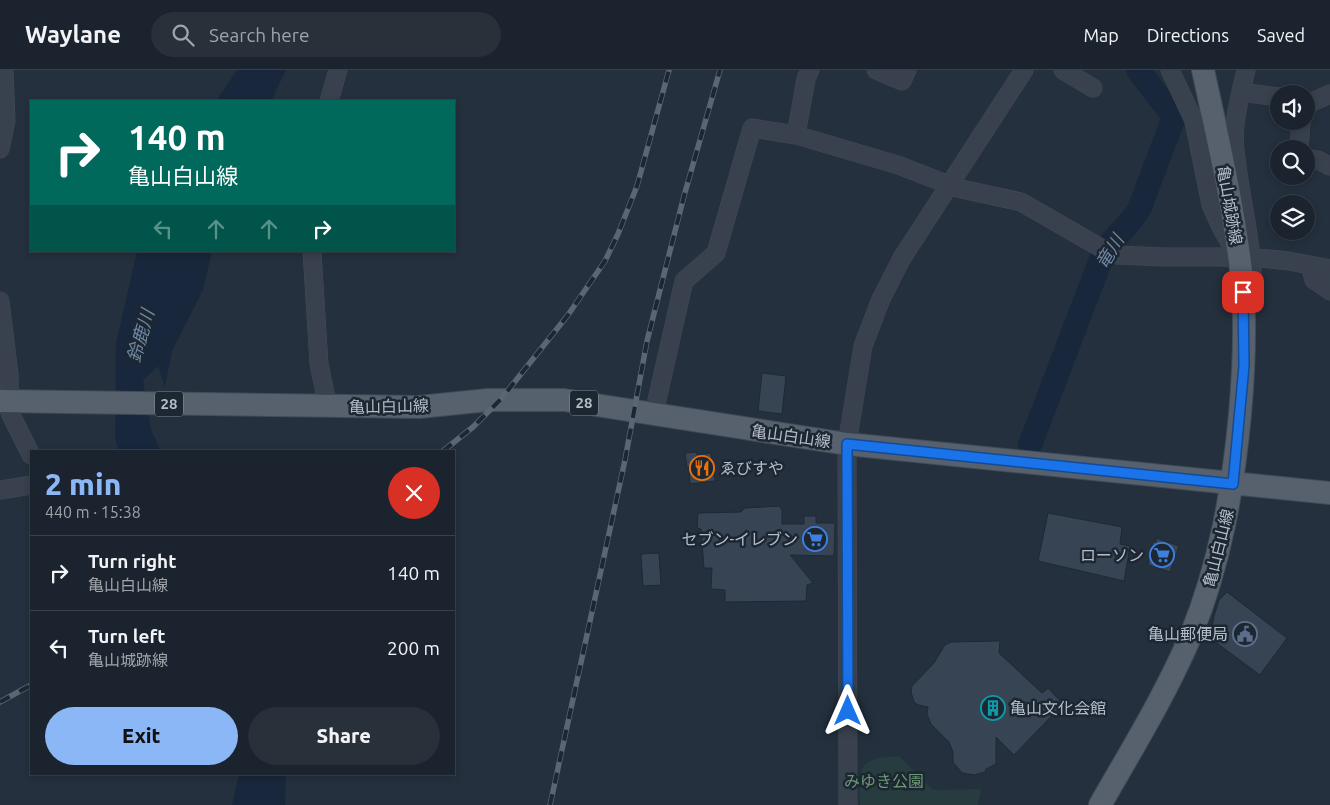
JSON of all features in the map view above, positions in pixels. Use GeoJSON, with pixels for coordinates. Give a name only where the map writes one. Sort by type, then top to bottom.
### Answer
{"type":"FeatureCollection","features":[{"type":"Feature","properties":{"kind":"main road","name":"亀山城跡線"},"geometry":{"type":"LineString","coordinates":[[1204,70],[1229,193],[1245,258],[1244,366],[1233,484]]}},
{"type":"Feature","properties":{"kind":"main road","name":"亀山白山線"},"geometry":{"type":"LineString","coordinates":[[10,401],[419,407],[483,400],[545,399],[654,413],[847,444],[1233,484],[1215,561],[1191,634],[1163,695],[1100,805]]}},
{"type":"Feature","properties":{"kind":"main road"},"geometry":{"type":"LineString","coordinates":[[1233,484],[1330,493]]}},
{"type":"Feature","properties":{"kind":"street"},"geometry":{"type":"LineString","coordinates":[[0,149],[6,121],[4,70]]}},
{"type":"Feature","properties":{"kind":"street"},"geometry":{"type":"LineString","coordinates":[[329,100],[338,70]]}},
{"type":"Feature","properties":{"kind":"street"},"geometry":{"type":"LineString","coordinates":[[796,135],[806,80],[810,70]]}},
{"type":"Feature","properties":{"kind":"street"},"geometry":{"type":"LineString","coordinates":[[876,70],[902,81],[907,70]]}},
{"type":"Feature","properties":{"kind":"street"},"geometry":{"type":"LineString","coordinates":[[848,805],[847,444],[863,346],[880,299],[902,258],[1024,70]]}},
{"type":"Feature","properties":{"kind":"street"},"geometry":{"type":"LineString","coordinates":[[1063,70],[1093,88]]}},
{"type":"Feature","properties":{"kind":"street"},"geometry":{"type":"LineString","coordinates":[[1170,70],[1194,121],[1211,205],[1220,227],[1245,258]]}},
{"type":"Feature","properties":{"kind":"street"},"geometry":{"type":"LineString","coordinates":[[1245,258],[1235,150],[1236,116],[1246,70]]}},
{"type":"Feature","properties":{"kind":"street"},"geometry":{"type":"LineString","coordinates":[[1241,92],[1270,96]]}},
{"type":"Feature","properties":{"kind":"street"},"geometry":{"type":"LineString","coordinates":[[1315,101],[1330,94]]}},
{"type":"Feature","properties":{"kind":"street"},"geometry":{"type":"LineString","coordinates":[[654,413],[684,281],[716,253],[752,128],[796,135],[898,165],[957,188],[1021,202],[1117,255],[1245,258],[1330,269]]}},
{"type":"Feature","properties":{"kind":"street"},"geometry":{"type":"LineString","coordinates":[[1315,160],[1330,166]]}},
{"type":"Feature","properties":{"kind":"street"},"geometry":{"type":"LineString","coordinates":[[312,252],[319,364],[324,394],[323,407]]}},
{"type":"Feature","properties":{"kind":"street"},"geometry":{"type":"LineString","coordinates":[[1310,265],[1314,280],[1330,292]]}},
{"type":"Feature","properties":{"kind":"street"},"geometry":{"type":"LineString","coordinates":[[0,302],[9,374],[10,413],[30,453]]}},
{"type":"Feature","properties":{"kind":"street"},"geometry":{"type":"LineString","coordinates":[[0,490],[30,485]]}},
{"type":"Feature","properties":{"kind":"green space","name":"みゆき公園"},"geometry":{"type":"Polygon","coordinates":[[[899,756],[933,790],[981,789],[978,805],[860,805],[859,782],[863,767],[875,759],[899,756]]]}},
{"type":"Feature","properties":{"kind":"water"},"geometry":{"type":"Polygon","coordinates":[[[237,70],[286,70],[271,100],[217,100],[237,70]]]}},
{"type":"Feature","properties":{"kind":"water","name":"鈴鹿川"},"geometry":{"type":"Polygon","coordinates":[[[137,252],[212,252],[203,290],[172,351],[165,387],[158,366],[143,380],[151,430],[161,450],[119,450],[115,438],[116,344],[137,252]]]}},
{"type":"Feature","properties":{"kind":"water"},"geometry":{"type":"Polygon","coordinates":[[[239,775],[286,775],[285,805],[232,805],[239,775]]]}},
{"type":"Feature","properties":{"kind":"building"},"geometry":{"type":"Polygon","coordinates":[[[762,373],[786,376],[782,414],[758,411],[762,373]]]}},
{"type":"Feature","properties":{"kind":"building"},"geometry":{"type":"Polygon","coordinates":[[[697,452],[697,455],[711,453],[715,481],[690,484],[689,467],[687,467],[685,453],[697,452]]]}},
{"type":"Feature","properties":{"kind":"building"},"geometry":{"type":"Polygon","coordinates":[[[779,506],[782,510],[782,524],[804,524],[804,516],[816,516],[816,523],[835,523],[834,556],[790,555],[813,583],[807,585],[806,601],[725,602],[725,590],[711,589],[712,568],[704,568],[701,529],[697,528],[698,513],[741,512],[745,508],[779,506]]]}},
{"type":"Feature","properties":{"kind":"building"},"geometry":{"type":"Polygon","coordinates":[[[1048,513],[1122,527],[1120,544],[1130,546],[1124,581],[1038,561],[1048,513]]]}},
{"type":"Feature","properties":{"kind":"building"},"geometry":{"type":"Polygon","coordinates":[[[1156,538],[1179,546],[1170,572],[1148,565],[1153,541],[1156,542],[1156,538]]]}},
{"type":"Feature","properties":{"kind":"building"},"geometry":{"type":"Polygon","coordinates":[[[659,553],[661,585],[643,586],[641,554],[659,553]]]}},
{"type":"Feature","properties":{"kind":"building"},"geometry":{"type":"Polygon","coordinates":[[[1227,592],[1287,638],[1260,675],[1214,641],[1217,636],[1211,631],[1214,616],[1219,600],[1227,592]]]}},
{"type":"Feature","properties":{"kind":"building","name":"亀山文化会館"},"geometry":{"type":"Polygon","coordinates":[[[1000,641],[999,653],[1042,693],[1048,688],[1063,704],[1014,755],[996,737],[996,764],[986,769],[985,772],[974,775],[962,773],[953,762],[953,752],[949,742],[931,724],[927,714],[928,707],[914,702],[911,692],[912,686],[934,663],[945,645],[951,642],[1000,641]]]}},
{"type":"Feature","properties":{"kind":"waterway","name":"竜川"},"geometry":{"type":"LineString","coordinates":[[1030,445],[1103,254],[1140,207],[1174,117],[1138,70]]}},
{"type":"Feature","properties":{"kind":"railway"},"geometry":{"type":"LineString","coordinates":[[444,450],[473,427],[501,399],[568,315],[605,261],[637,186],[669,70]]}},
{"type":"Feature","properties":{"kind":"railway"},"geometry":{"type":"LineString","coordinates":[[550,805],[625,460],[647,341],[684,196],[720,70]]}},
{"type":"Feature","properties":{"kind":"railway"},"geometry":{"type":"LineString","coordinates":[[0,702],[30,686]]}},
{"type":"Feature","properties":{"kind":"place","name":"ゑびすや"},"geometry":{"type":"Point","coordinates":[702,468]}},
{"type":"Feature","properties":{"kind":"place","name":"セブン-イレブン"},"geometry":{"type":"Point","coordinates":[815,539]}},
{"type":"Feature","properties":{"kind":"place","name":"ローソン"},"geometry":{"type":"Point","coordinates":[1162,555]}},
{"type":"Feature","properties":{"kind":"place","name":"亀山郵便局"},"geometry":{"type":"Point","coordinates":[1245,634]}},
{"type":"Feature","properties":{"kind":"place","name":"亀山文化会館"},"geometry":{"type":"Point","coordinates":[993,708]}},
{"type":"Feature","properties":{"kind":"route"},"geometry":{"type":"LineString","coordinates":[[848,711],[847,444],[1233,484],[1244,366],[1243,292]]}}]}
